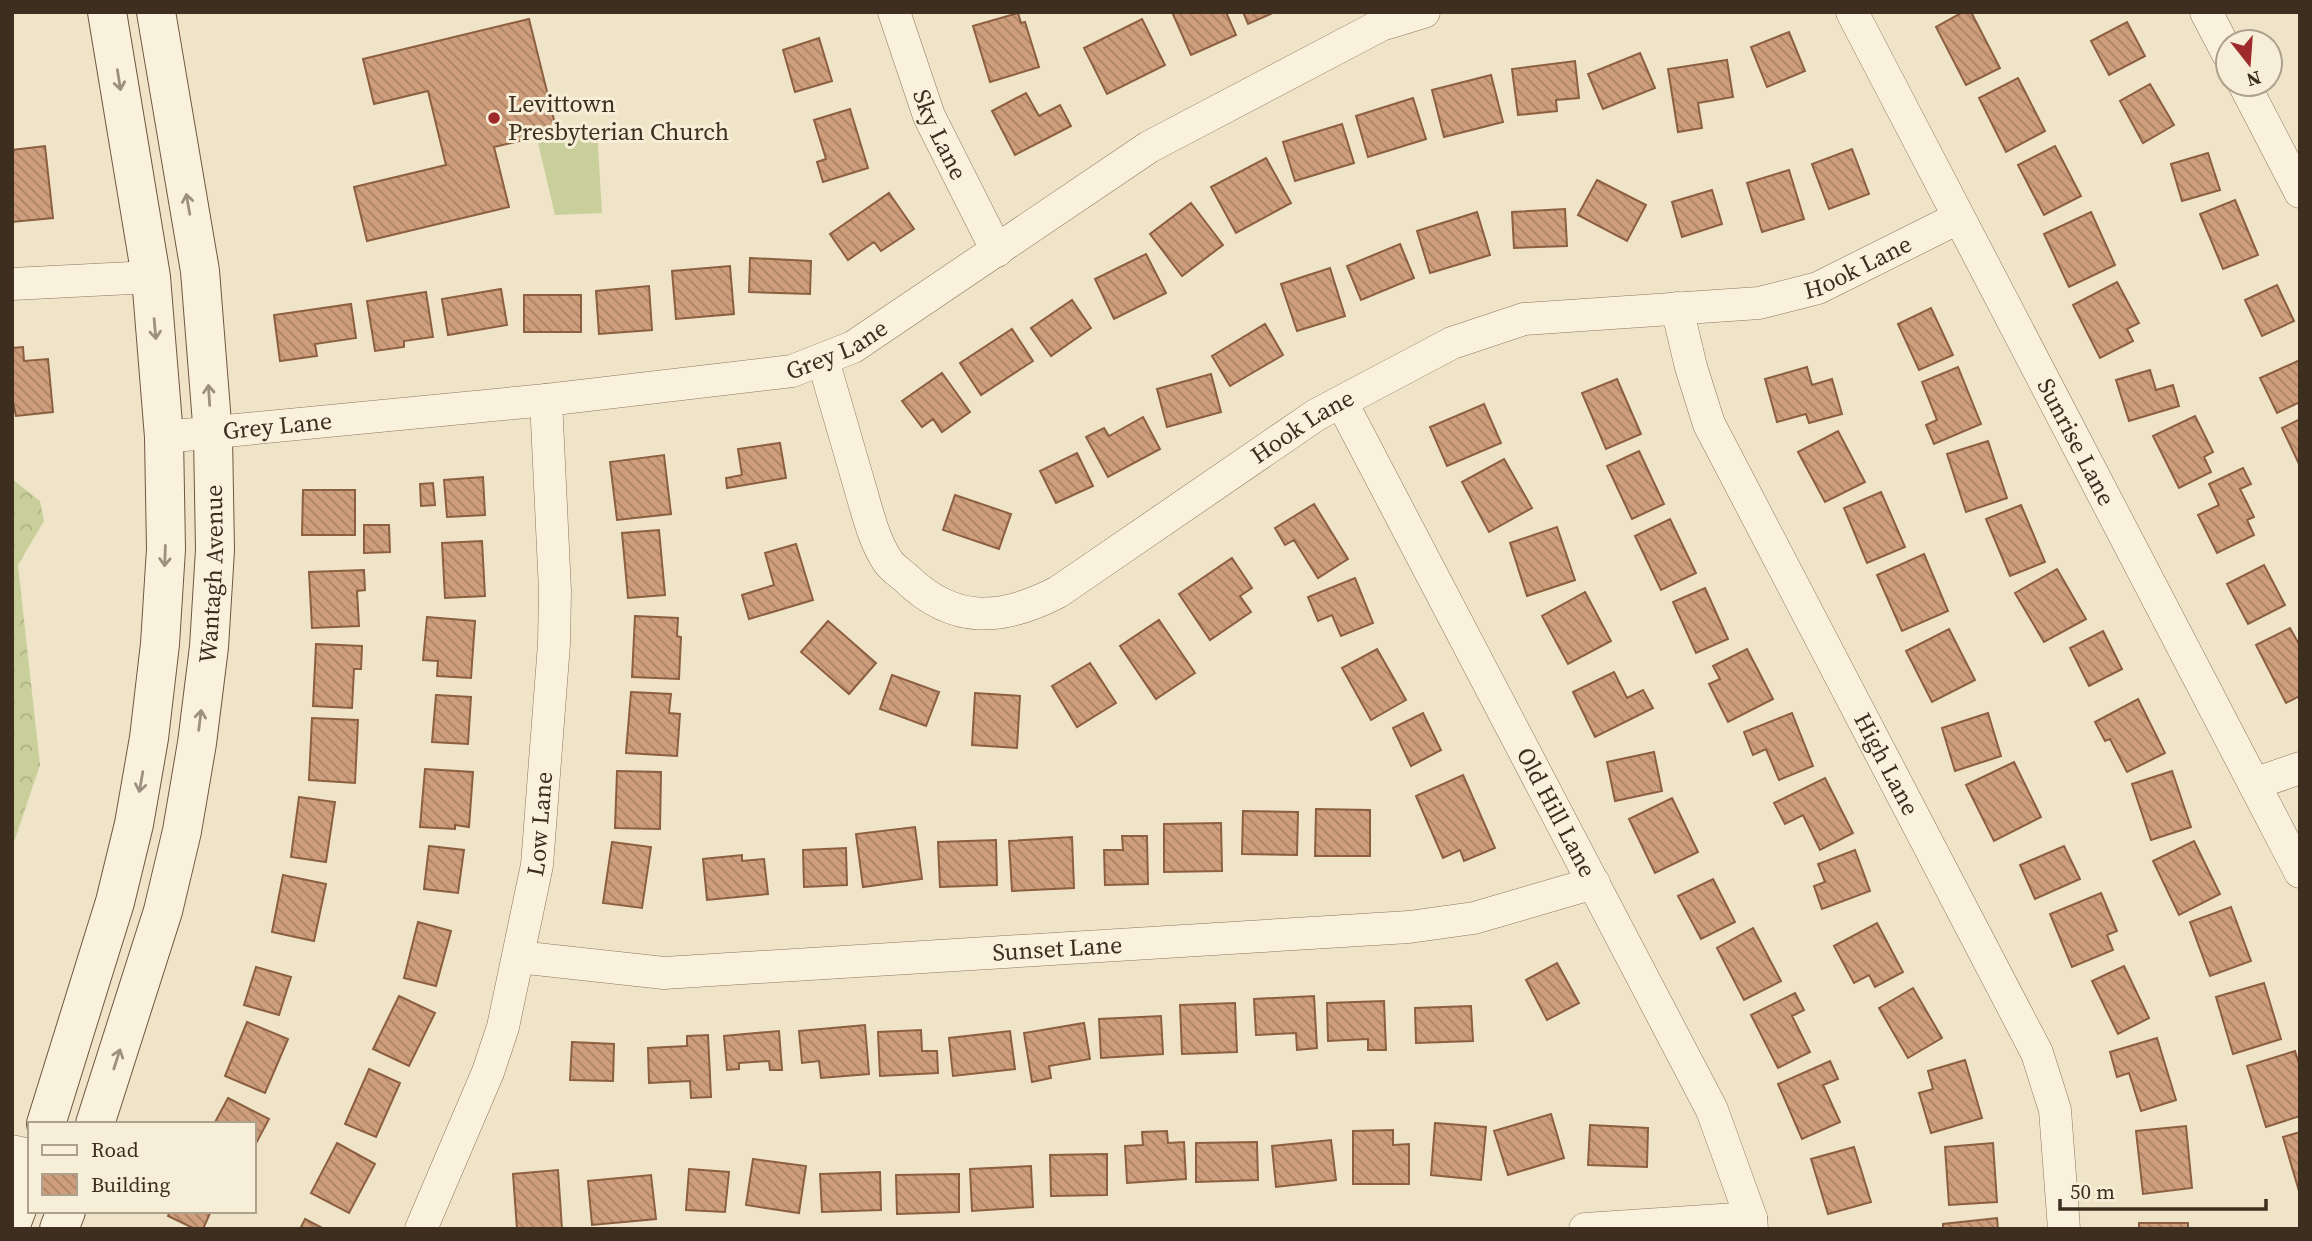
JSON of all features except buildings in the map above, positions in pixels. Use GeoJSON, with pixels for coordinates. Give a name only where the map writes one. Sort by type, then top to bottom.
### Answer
{"type":"FeatureCollection","features":[{"type":"Feature","properties":{"kind":"main road","name":"Wantagh Avenue"},"geometry":{"type":"LineString","coordinates":[[47,1122],[115,902],[134,824],[149,738],[160,644],[166,549],[164,437],[151,277],[107,12]]}},
{"type":"Feature","properties":{"kind":"main road","name":"Wantagh Avenue"},"geometry":{"type":"LineString","coordinates":[[96,1122],[163,911],[182,831],[209,647],[215,550],[212,432],[200,271],[156,12]]}},
{"type":"Feature","properties":{"kind":"main road"},"geometry":{"type":"LineString","coordinates":[[12,1222],[28,1179]]}},
{"type":"Feature","properties":{"kind":"street","name":"Sky Lane"},"geometry":{"type":"LineString","coordinates":[[894,12],[929,116],[997,251]]}},
{"type":"Feature","properties":{"kind":"street","name":"Grey Lane"},"geometry":{"type":"LineString","coordinates":[[164,437],[547,400],[792,371],[853,346],[1149,148],[1381,25],[1424,12]]}},
{"type":"Feature","properties":{"kind":"street","name":"Sunrise Lane"},"geometry":{"type":"LineString","coordinates":[[1852,12],[2300,872]]}},
{"type":"Feature","properties":{"kind":"street"},"geometry":{"type":"LineString","coordinates":[[2206,12],[2214,28]]}},
{"type":"Feature","properties":{"kind":"street"},"geometry":{"type":"LineString","coordinates":[[2251,98],[2300,192]]}},
{"type":"Feature","properties":{"kind":"street","name":"Hook Lane"},"geometry":{"type":"LineString","coordinates":[[822,360],[869,518],[887,560],[923,595],[954,610],[980,615],[996,614],[1040,601],[1058,592],[1316,415],[1452,344],[1524,319],[1759,303],[1818,288],[1958,218]]}},
{"type":"Feature","properties":{"kind":"street"},"geometry":{"type":"LineString","coordinates":[[12,284],[151,277]]}},
{"type":"Feature","properties":{"kind":"street","name":"High Lane"},"geometry":{"type":"LineString","coordinates":[[1678,308],[1691,366],[1709,424],[2037,1053],[2055,1111],[2064,1229]]}},
{"type":"Feature","properties":{"kind":"street","name":"Low Lane"},"geometry":{"type":"LineString","coordinates":[[421,1229],[488,1072],[503,1027],[537,865],[554,644],[555,591],[547,400]]}},
{"type":"Feature","properties":{"kind":"street","name":"Old Hill Lane"},"geometry":{"type":"LineString","coordinates":[[1342,402],[1712,1110],[1752,1223]]}},
{"type":"Feature","properties":{"kind":"street"},"geometry":{"type":"LineString","coordinates":[[2254,784],[2300,768]]}},
{"type":"Feature","properties":{"kind":"street","name":"Sunset Lane"},"geometry":{"type":"LineString","coordinates":[[518,957],[664,973],[1409,927],[1474,918],[1594,883]]}},
{"type":"Feature","properties":{"kind":"street"},"geometry":{"type":"LineString","coordinates":[[1585,1229],[1752,1223]]}},
{"type":"Feature","properties":{"kind":"green space"},"geometry":{"type":"Polygon","coordinates":[[[597,129],[602,213],[555,215],[538,143],[597,129]]]}},
{"type":"Feature","properties":{"kind":"green space"},"geometry":{"type":"Polygon","coordinates":[[[12,479],[40,501],[44,521],[18,565],[40,765],[12,848],[12,479]]]}},
{"type":"Feature","properties":{"kind":"place","name":"Levittown Presbyterian Church"},"geometry":{"type":"Point","coordinates":[494,118]}}]}
